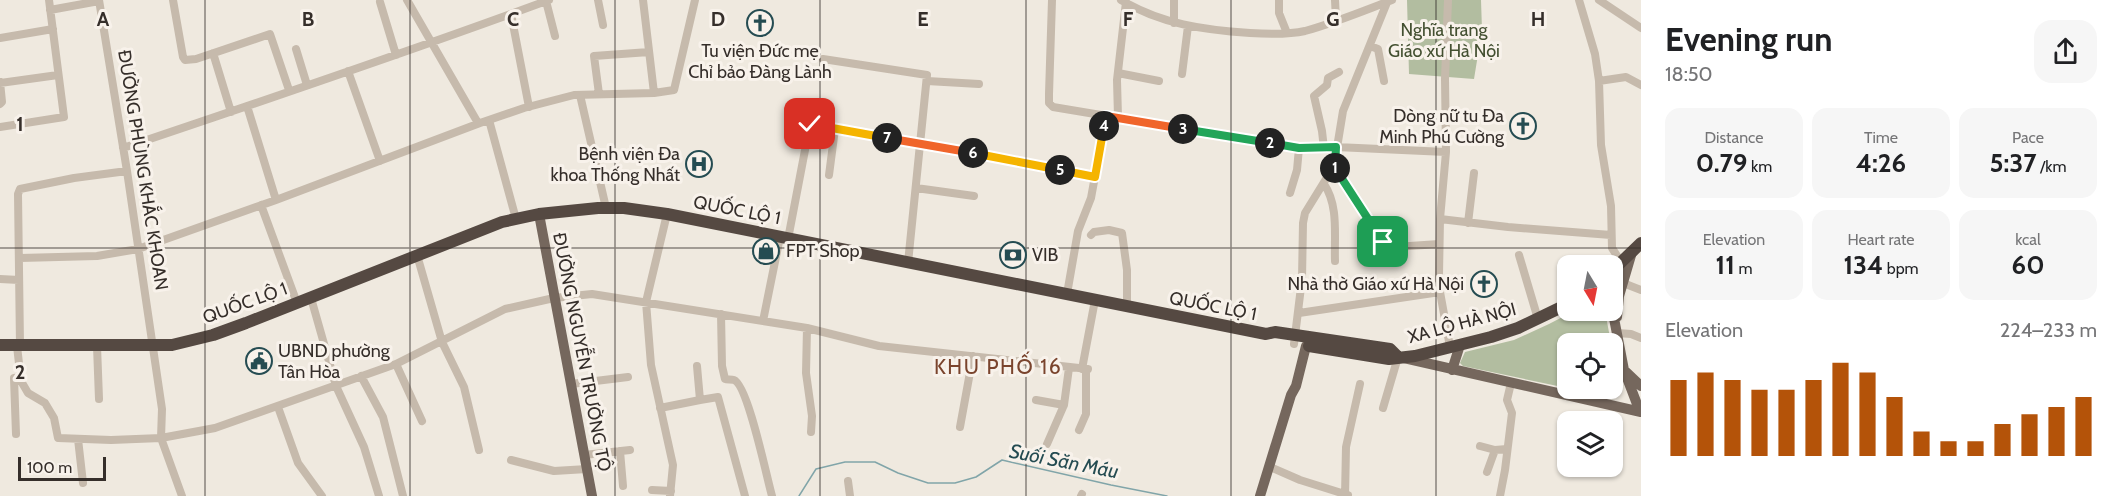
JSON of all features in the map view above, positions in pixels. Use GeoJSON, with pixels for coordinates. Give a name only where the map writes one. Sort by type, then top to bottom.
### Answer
{"type":"FeatureCollection","features":[{"type":"Feature","properties":{"kind":"highway","name":"QUỐC LỘ 1"},"geometry":{"type":"LineString","coordinates":[[0,345],[172,345],[213,335],[496,224],[539,214],[624,208],[668,214],[1266,334],[1275,332],[1301,341],[1390,349],[1398,357]]}},
{"type":"Feature","properties":{"kind":"highway"},"geometry":{"type":"LineString","coordinates":[[1623,261],[1637,247]]}},
{"type":"Feature","properties":{"kind":"highway","name":"XA LỘ HÀ NỘI"},"geometry":{"type":"LineString","coordinates":[[1398,357],[1415,357],[1491,337],[1557,310]]}},
{"type":"Feature","properties":{"kind":"main road","name":"ĐƯỜNG NGUYỄN TRƯỜNG TỘ"},"geometry":{"type":"LineString","coordinates":[[539,214],[592,496]]}},
{"type":"Feature","properties":{"kind":"main road"},"geometry":{"type":"LineString","coordinates":[[1623,283],[1637,247]]}},
{"type":"Feature","properties":{"kind":"main road"},"geometry":{"type":"LineString","coordinates":[[1616,321],[1617,333]]}},
{"type":"Feature","properties":{"kind":"main road"},"geometry":{"type":"LineString","coordinates":[[1260,496],[1291,395],[1296,386],[1301,341]]}},
{"type":"Feature","properties":{"kind":"main road"},"geometry":{"type":"LineString","coordinates":[[1452,370],[1455,346]]}},
{"type":"Feature","properties":{"kind":"main road"},"geometry":{"type":"LineString","coordinates":[[1398,357],[1640,412]]}},
{"type":"Feature","properties":{"kind":"main road"},"geometry":{"type":"LineString","coordinates":[[1623,365],[1640,412]]}},
{"type":"Feature","properties":{"kind":"main road"},"geometry":{"type":"LineString","coordinates":[[1624,370],[1641,386]]}},
{"type":"Feature","properties":{"kind":"street"},"geometry":{"type":"LineString","coordinates":[[0,127],[64,117],[49,0]]}},
{"type":"Feature","properties":{"kind":"street"},"geometry":{"type":"LineString","coordinates":[[173,0],[183,57],[190,61],[270,34],[290,90]]}},
{"type":"Feature","properties":{"kind":"street"},"geometry":{"type":"LineString","coordinates":[[407,0],[478,123]]}},
{"type":"Feature","properties":{"kind":"street"},"geometry":{"type":"LineString","coordinates":[[598,0],[603,25]]}},
{"type":"Feature","properties":{"kind":"street"},"geometry":{"type":"LineString","coordinates":[[643,0],[654,93]]}},
{"type":"Feature","properties":{"kind":"street"},"geometry":{"type":"LineString","coordinates":[[20,258],[97,256],[138,249],[276,200],[478,123],[529,107],[580,95],[654,93],[674,90],[695,0]]}},
{"type":"Feature","properties":{"kind":"street"},"geometry":{"type":"LineString","coordinates":[[1052,0],[1049,103],[1053,107],[1299,148],[1336,147],[1446,152]]}},
{"type":"Feature","properties":{"kind":"street"},"geometry":{"type":"LineString","coordinates":[[1174,0],[1174,23]]}},
{"type":"Feature","properties":{"kind":"street"},"geometry":{"type":"LineString","coordinates":[[1279,0],[1279,12],[1287,33]]}},
{"type":"Feature","properties":{"kind":"street"},"geometry":{"type":"LineString","coordinates":[[1335,0],[1336,20]]}},
{"type":"Feature","properties":{"kind":"street"},"geometry":{"type":"LineString","coordinates":[[1118,117],[1118,73],[1124,1],[1174,23],[1264,34],[1303,31],[1390,0]]}},
{"type":"Feature","properties":{"kind":"street"},"geometry":{"type":"LineString","coordinates":[[1301,341],[1299,313],[1302,279],[1302,223],[1305,213],[1334,166],[1343,111],[1390,0]]}},
{"type":"Feature","properties":{"kind":"street"},"geometry":{"type":"LineString","coordinates":[[1448,0],[1445,79],[1446,152],[1439,244],[1440,291],[1455,346]]}},
{"type":"Feature","properties":{"kind":"street"},"geometry":{"type":"LineString","coordinates":[[1579,0],[1595,54],[1599,81],[1601,145],[1611,206],[1614,255]]}},
{"type":"Feature","properties":{"kind":"street"},"geometry":{"type":"LineString","coordinates":[[1599,0],[1641,28]]}},
{"type":"Feature","properties":{"kind":"street"},"geometry":{"type":"LineString","coordinates":[[50,10],[99,1]]}},
{"type":"Feature","properties":{"kind":"street","name":"ĐƯỜNG PHÙNG KHẮC KHOAN"},"geometry":{"type":"LineString","coordinates":[[99,1],[162,409],[161,438]]}},
{"type":"Feature","properties":{"kind":"street"},"geometry":{"type":"LineString","coordinates":[[123,148],[431,44],[547,1],[555,36]]}},
{"type":"Feature","properties":{"kind":"street"},"geometry":{"type":"LineString","coordinates":[[380,2],[396,55]]}},
{"type":"Feature","properties":{"kind":"street"},"geometry":{"type":"LineString","coordinates":[[511,14],[529,107]]}},
{"type":"Feature","properties":{"kind":"street"},"geometry":{"type":"LineString","coordinates":[[1182,74],[1188,26]]}},
{"type":"Feature","properties":{"kind":"street"},"geometry":{"type":"LineString","coordinates":[[0,38],[53,29]]}},
{"type":"Feature","properties":{"kind":"street"},"geometry":{"type":"LineString","coordinates":[[1370,46],[1378,48],[1384,81]]}},
{"type":"Feature","properties":{"kind":"street"},"geometry":{"type":"LineString","coordinates":[[296,49],[307,85]]}},
{"type":"Feature","properties":{"kind":"street"},"geometry":{"type":"LineString","coordinates":[[599,94],[594,56],[649,52]]}},
{"type":"Feature","properties":{"kind":"street"},"geometry":{"type":"LineString","coordinates":[[213,54],[231,112]]}},
{"type":"Feature","properties":{"kind":"street"},"geometry":{"type":"LineString","coordinates":[[823,59],[926,74],[908,262]]}},
{"type":"Feature","properties":{"kind":"street"},"geometry":{"type":"LineString","coordinates":[[348,71],[380,161]]}},
{"type":"Feature","properties":{"kind":"street"},"geometry":{"type":"LineString","coordinates":[[1324,149],[1323,131],[1314,96],[1327,85],[1328,78],[1339,72]]}},
{"type":"Feature","properties":{"kind":"street"},"geometry":{"type":"LineString","coordinates":[[1118,73],[1159,81]]}},
{"type":"Feature","properties":{"kind":"street"},"geometry":{"type":"LineString","coordinates":[[0,104],[2,102],[0,83],[58,75]]}},
{"type":"Feature","properties":{"kind":"street"},"geometry":{"type":"LineString","coordinates":[[1599,81],[1626,77],[1641,85]]}},
{"type":"Feature","properties":{"kind":"street"},"geometry":{"type":"LineString","coordinates":[[927,81],[979,84]]}},
{"type":"Feature","properties":{"kind":"street"},"geometry":{"type":"LineString","coordinates":[[580,95],[606,208]]}},
{"type":"Feature","properties":{"kind":"street"},"geometry":{"type":"LineString","coordinates":[[247,106],[276,200]]}},
{"type":"Feature","properties":{"kind":"street"},"geometry":{"type":"LineString","coordinates":[[1067,294],[1078,231],[1091,198],[1106,116]]}},
{"type":"Feature","properties":{"kind":"street"},"geometry":{"type":"LineString","coordinates":[[489,120],[516,219]]}},
{"type":"Feature","properties":{"kind":"street"},"geometry":{"type":"LineString","coordinates":[[763,321],[810,124],[1095,177]]}},
{"type":"Feature","properties":{"kind":"street"},"geometry":{"type":"LineString","coordinates":[[829,175],[835,129]]}},
{"type":"Feature","properties":{"kind":"street"},"geometry":{"type":"LineString","coordinates":[[1290,193],[1297,170],[1299,148]]}},
{"type":"Feature","properties":{"kind":"street"},"geometry":{"type":"LineString","coordinates":[[1334,166],[1383,242],[1395,247],[1439,244]]}},
{"type":"Feature","properties":{"kind":"street"},"geometry":{"type":"LineString","coordinates":[[127,171],[74,177],[20,189],[18,194],[20,377],[27,393],[45,403],[54,418],[58,438],[111,440],[161,438],[215,428],[396,364],[505,309],[554,298],[592,294],[807,328],[879,346],[1085,369]]}},
{"type":"Feature","properties":{"kind":"street"},"geometry":{"type":"LineString","coordinates":[[1468,223],[1474,173]]}},
{"type":"Feature","properties":{"kind":"street"},"geometry":{"type":"LineString","coordinates":[[1324,184],[1333,202],[1335,261]]}},
{"type":"Feature","properties":{"kind":"street"},"geometry":{"type":"LineString","coordinates":[[916,188],[974,196]]}},
{"type":"Feature","properties":{"kind":"street"},"geometry":{"type":"LineString","coordinates":[[261,205],[297,303]]}},
{"type":"Feature","properties":{"kind":"street"},"geometry":{"type":"LineString","coordinates":[[652,490],[670,493],[673,465],[651,365],[646,302],[668,214]]}},
{"type":"Feature","properties":{"kind":"street"},"geometry":{"type":"LineString","coordinates":[[1440,219],[1611,235]]}},
{"type":"Feature","properties":{"kind":"street"},"geometry":{"type":"LineString","coordinates":[[1091,235],[1100,230],[1122,233],[1127,270],[1127,307]]}},
{"type":"Feature","properties":{"kind":"street"},"geometry":{"type":"LineString","coordinates":[[417,255],[442,342],[464,387],[479,450]]}},
{"type":"Feature","properties":{"kind":"street"},"geometry":{"type":"LineString","coordinates":[[1519,255],[1538,319]]}},
{"type":"Feature","properties":{"kind":"street"},"geometry":{"type":"LineString","coordinates":[[0,279],[19,280]]}},
{"type":"Feature","properties":{"kind":"street"},"geometry":{"type":"LineString","coordinates":[[1623,283],[1641,290]]}},
{"type":"Feature","properties":{"kind":"street"},"geometry":{"type":"LineString","coordinates":[[1299,313],[1440,291]]}},
{"type":"Feature","properties":{"kind":"street"},"geometry":{"type":"LineString","coordinates":[[311,298],[336,386],[364,447],[379,496]]}},
{"type":"Feature","properties":{"kind":"street"},"geometry":{"type":"LineString","coordinates":[[1079,430],[1086,414],[1085,369],[1095,300]]}},
{"type":"Feature","properties":{"kind":"street"},"geometry":{"type":"LineString","coordinates":[[721,314],[722,366],[725,379],[734,380],[738,385],[751,413],[772,496]]}},
{"type":"Feature","properties":{"kind":"street"},"geometry":{"type":"LineString","coordinates":[[807,328],[806,374],[812,416],[811,432]]}},
{"type":"Feature","properties":{"kind":"street"},"geometry":{"type":"LineString","coordinates":[[1623,333],[1641,338]]}},
{"type":"Feature","properties":{"kind":"street"},"geometry":{"type":"LineString","coordinates":[[97,346],[99,399]]}},
{"type":"Feature","properties":{"kind":"street"},"geometry":{"type":"LineString","coordinates":[[960,428],[973,356]]}},
{"type":"Feature","properties":{"kind":"street"},"geometry":{"type":"LineString","coordinates":[[1383,408],[1398,357]]}},
{"type":"Feature","properties":{"kind":"street"},"geometry":{"type":"LineString","coordinates":[[396,364],[422,421]]}},
{"type":"Feature","properties":{"kind":"street"},"geometry":{"type":"LineString","coordinates":[[697,366],[700,400]]}},
{"type":"Feature","properties":{"kind":"street"},"geometry":{"type":"LineString","coordinates":[[1047,444],[1064,405],[1069,368]]}},
{"type":"Feature","properties":{"kind":"street"},"geometry":{"type":"LineString","coordinates":[[362,376],[383,417],[403,496]]}},
{"type":"Feature","properties":{"kind":"street"},"geometry":{"type":"LineString","coordinates":[[16,434],[14,378],[20,377]]}},
{"type":"Feature","properties":{"kind":"street"},"geometry":{"type":"LineString","coordinates":[[571,384],[628,377]]}},
{"type":"Feature","properties":{"kind":"street"},"geometry":{"type":"LineString","coordinates":[[1500,496],[1512,413],[1507,400],[1511,383]]}},
{"type":"Feature","properties":{"kind":"street"},"geometry":{"type":"LineString","coordinates":[[1270,467],[1347,496],[1346,447],[1360,384]]}},
{"type":"Feature","properties":{"kind":"street"},"geometry":{"type":"LineString","coordinates":[[660,408],[717,397],[745,496]]}},
{"type":"Feature","properties":{"kind":"street"},"geometry":{"type":"LineString","coordinates":[[1036,400],[1064,405]]}},
{"type":"Feature","properties":{"kind":"street"},"geometry":{"type":"LineString","coordinates":[[278,407],[298,464],[322,496]]}},
{"type":"Feature","properties":{"kind":"street"},"geometry":{"type":"LineString","coordinates":[[161,438],[182,496]]}},
{"type":"Feature","properties":{"kind":"street"},"geometry":{"type":"LineString","coordinates":[[78,439],[83,483]]}},
{"type":"Feature","properties":{"kind":"street"},"geometry":{"type":"LineString","coordinates":[[1480,446],[1495,450],[1507,449]]}},
{"type":"Feature","properties":{"kind":"street"},"geometry":{"type":"LineString","coordinates":[[584,455],[625,450],[623,486]]}},
{"type":"Feature","properties":{"kind":"street"},"geometry":{"type":"LineString","coordinates":[[1487,472],[1495,450]]}},
{"type":"Feature","properties":{"kind":"street"},"geometry":{"type":"LineString","coordinates":[[511,460],[554,471],[587,468]]}},
{"type":"Feature","properties":{"kind":"street"},"geometry":{"type":"LineString","coordinates":[[848,482],[850,496]]}},
{"type":"Feature","properties":{"kind":"green space","name":"Nghĩa trang Giáo xứ Hà Nội"},"geometry":{"type":"Polygon","coordinates":[[[1407,0],[1481,0],[1482,30],[1474,79],[1409,74],[1407,0]]]}},
{"type":"Feature","properties":{"kind":"green space"},"geometry":{"type":"Polygon","coordinates":[[[1557,320],[1607,321],[1609,333],[1557,333],[1557,386],[1463,366],[1460,363],[1465,352],[1514,340],[1557,320]]]}},
{"type":"Feature","properties":{"kind":"waterway","name":"Suối Săn Máu"},"geometry":{"type":"LineString","coordinates":[[799,496],[816,469],[845,462],[875,462],[928,483],[955,483],[976,477],[1002,460],[1167,496]]}},
{"type":"Feature","properties":{"kind":"place","name":"Tu viện Đức mẹ Chỉ bảo Đàng Lành"},"geometry":{"type":"Point","coordinates":[760,23]}},
{"type":"Feature","properties":{"kind":"place","name":"Dòng nữ tu Đa Minh Phú Cường"},"geometry":{"type":"Point","coordinates":[1523,126]}},
{"type":"Feature","properties":{"kind":"place","name":"Bệnh viện Đa khoa Thống Nhất"},"geometry":{"type":"Point","coordinates":[699,164]}},
{"type":"Feature","properties":{"kind":"place","name":"FPT Shop"},"geometry":{"type":"Point","coordinates":[766,251]}},
{"type":"Feature","properties":{"kind":"place","name":"VIB"},"geometry":{"type":"Point","coordinates":[1013,255]}},
{"type":"Feature","properties":{"kind":"place","name":"Nhà thờ Giáo xứ Hà Nội"},"geometry":{"type":"Point","coordinates":[1484,284]}},
{"type":"Feature","properties":{"kind":"place","name":"UBND phường Tân Hòa"},"geometry":{"type":"Point","coordinates":[259,361]}},
{"type":"Feature","properties":{"kind":"district","name":"KHU PHỐ 16"},"geometry":{"type":"Point","coordinates":[998,367]}},
{"type":"Feature","properties":{"kind":"route"},"geometry":{"type":"LineString","coordinates":[[810,124],[1095,177],[1106,116],[1299,148],[1330,149],[1336,147],[1334,166],[1383,242]]}}]}
